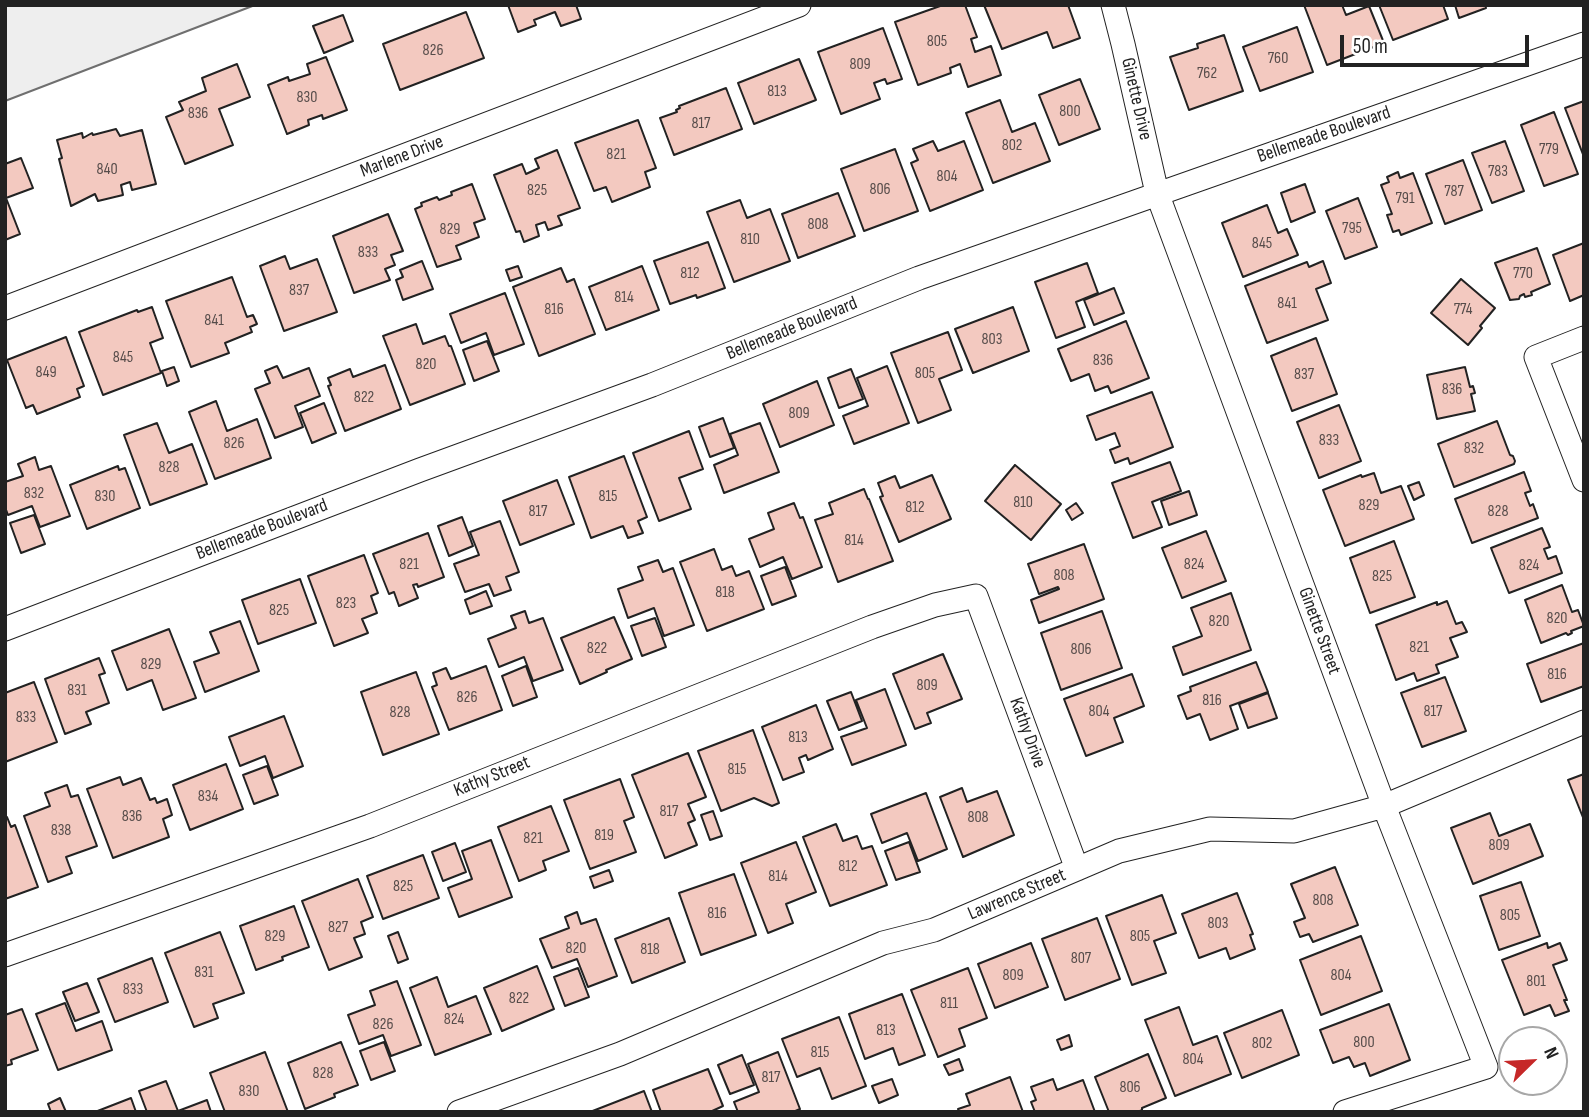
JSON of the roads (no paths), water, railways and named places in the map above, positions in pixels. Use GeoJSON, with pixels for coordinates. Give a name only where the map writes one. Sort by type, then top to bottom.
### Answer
{"type":"FeatureCollection","features":[{"type":"Feature","properties":{"kind":"street","name":"Marlene Drive"},"geometry":{"type":"LineString","coordinates":[[5,308],[799,5]]}},
{"type":"Feature","properties":{"kind":"street","name":"Ginette Drive"},"geometry":{"type":"LineString","coordinates":[[1113,5],[1157,193]]}},
{"type":"Feature","properties":{"kind":"street","name":"Bellemeade Boulevard"},"geometry":{"type":"LineString","coordinates":[[5,629],[652,384],[919,278],[1584,44]]}},
{"type":"Feature","properties":{"kind":"street","name":"Ginette Street"},"geometry":{"type":"LineString","coordinates":[[1157,193],[1384,806],[1486,1067],[1345,1112]]}},
{"type":"Feature","properties":{"kind":"street"},"geometry":{"type":"LineString","coordinates":[[1584,338],[1536,356],[1584,480]]}},
{"type":"Feature","properties":{"kind":"street","name":"Kathy Drive"},"geometry":{"type":"LineString","coordinates":[[976,596],[1077,869]]}},
{"type":"Feature","properties":{"kind":"street","name":"Kathy Street"},"geometry":{"type":"LineString","coordinates":[[5,955],[370,826],[872,627],[935,605],[976,596]]}},
{"type":"Feature","properties":{"kind":"street","name":"Lawrence Street"},"geometry":{"type":"LineString","coordinates":[[459,1112],[620,1054],[883,943],[934,930],[1119,851],[1210,829],[1294,831],[1384,806],[1584,722]]}}]}
